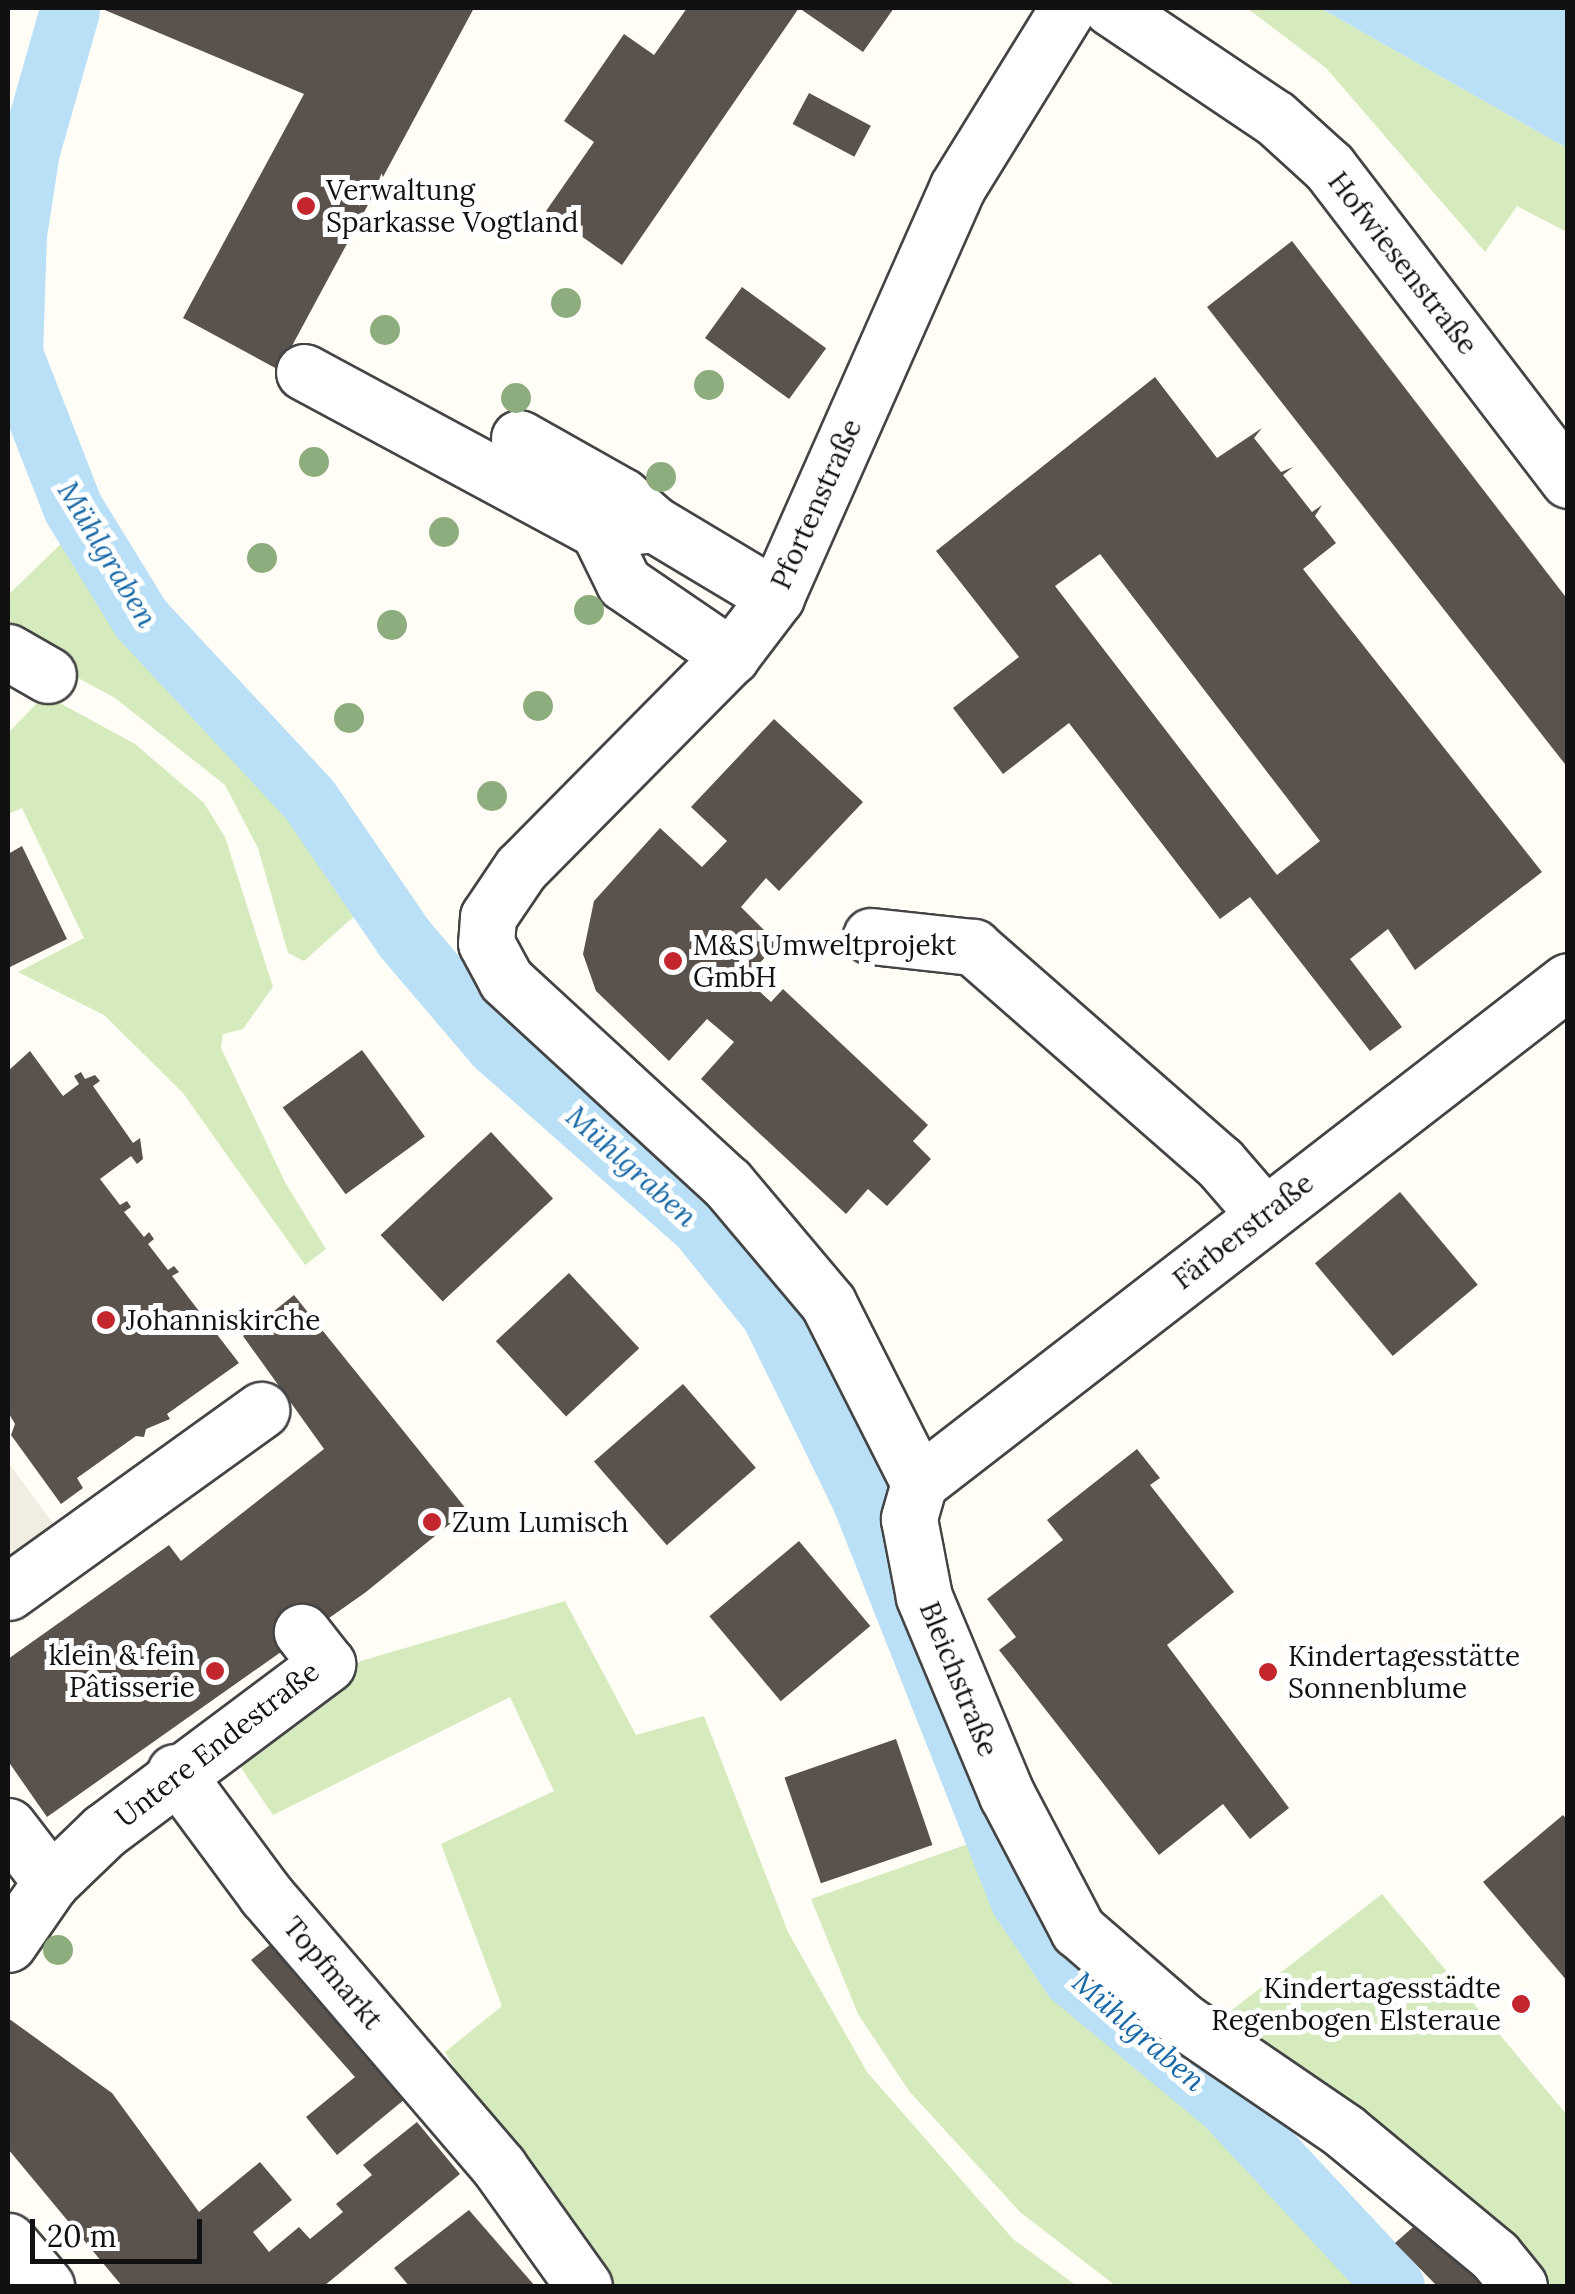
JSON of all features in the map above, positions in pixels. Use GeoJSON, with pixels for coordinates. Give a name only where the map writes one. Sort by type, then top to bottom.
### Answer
{"type":"FeatureCollection","features":[{"type":"Feature","properties":{"kind":"street","name":"Pfortenstraße"},"geometry":{"type":"LineString","coordinates":[[919,1483],[828,1303],[727,1182],[506,980],[486,943],[488,917],[521,868],[731,656],[776,597],[957,188],[1068,8]]}},
{"type":"Feature","properties":{"kind":"street","name":"Hofwiesenstraße"},"geometry":{"type":"LineString","coordinates":[[1111,8],[1275,118],[1329,167],[1568,480]]}},
{"type":"Feature","properties":{"kind":"street"},"geometry":{"type":"LineString","coordinates":[[304,372],[598,530],[654,524]]}},
{"type":"Feature","properties":{"kind":"street"},"geometry":{"type":"LineString","coordinates":[[518,438],[622,496],[654,524],[776,597]]}},
{"type":"Feature","properties":{"kind":"street"},"geometry":{"type":"LineString","coordinates":[[478,508],[624,582],[731,656]]}},
{"type":"Feature","properties":{"kind":"street"},"geometry":{"type":"LineString","coordinates":[[598,530],[624,582]]}},
{"type":"Feature","properties":{"kind":"street"},"geometry":{"type":"LineString","coordinates":[[871,936],[973,947],[1219,1162],[1264,1214]]}},
{"type":"Feature","properties":{"kind":"street","name":"Färberstraße"},"geometry":{"type":"LineString","coordinates":[[919,1483],[1568,981]]}},
{"type":"Feature","properties":{"kind":"street"},"geometry":{"type":"LineString","coordinates":[[8,1592],[261,1410]]}},
{"type":"Feature","properties":{"kind":"street","name":"Bleichstraße"},"geometry":{"type":"LineString","coordinates":[[919,1483],[909,1520],[924,1597],[1007,1795],[1078,1930],[1183,2021],[1344,2131],[1495,2256],[1519,2286]]}},
{"type":"Feature","properties":{"kind":"street","name":"Untere Endestraße"},"geometry":{"type":"LineString","coordinates":[[8,1944],[52,1882],[175,1772],[327,1664],[302,1632]]}},
{"type":"Feature","properties":{"kind":"street","name":"Topfmarkt"},"geometry":{"type":"LineString","coordinates":[[175,1772],[266,1894],[499,2167],[584,2286]]}},
{"type":"Feature","properties":{"kind":"street"},"geometry":{"type":"LineString","coordinates":[[8,1826],[52,1882]]}},
{"type":"Feature","properties":{"kind":"street"},"geometry":{"type":"LineString","coordinates":[[8,2241],[46,2286]]}},
{"type":"Feature","properties":{"kind":"street"},"geometry":{"type":"LineString","coordinates":[[8,2275],[18,2286]]}},
{"type":"Feature","properties":{"kind":"green space"},"geometry":{"type":"Polygon","coordinates":[[[1247,8],[1320,8],[1567,148],[1567,232],[1517,206],[1485,252],[1326,68],[1247,8]]]}},
{"type":"Feature","properties":{"kind":"green space"},"geometry":{"type":"Polygon","coordinates":[[[68,537],[170,679],[308,820],[369,903],[304,961],[288,953],[258,848],[225,785],[115,698],[8,640],[8,595],[68,537]]]}},
{"type":"Feature","properties":{"kind":"green space"},"geometry":{"type":"Polygon","coordinates":[[[45,695],[135,744],[204,803],[225,837],[273,987],[243,1029],[223,1034],[221,1048],[286,1184],[326,1249],[305,1265],[183,1093],[104,1015],[18,972],[84,938],[22,808],[8,814],[8,733],[45,695]]]}},
{"type":"Feature","properties":{"kind":"green space"},"geometry":{"type":"Polygon","coordinates":[[[565,1601],[636,1735],[704,1716],[788,1932],[867,2072],[1013,2239],[1077,2286],[601,2286],[506,2156],[445,2052],[502,2006],[441,1844],[554,1791],[510,1697],[273,1815],[231,1753],[361,1661],[565,1601]]]}},
{"type":"Feature","properties":{"kind":"green space"},"geometry":{"type":"Polygon","coordinates":[[[974,1842],[1027,1946],[1103,2029],[1222,2126],[1374,2286],[1116,2286],[1020,2212],[909,2091],[858,2014],[811,1899],[974,1842]]]}},
{"type":"Feature","properties":{"kind":"green space"},"geometry":{"type":"Polygon","coordinates":[[[1382,1894],[1567,2115],[1567,2286],[1528,2286],[1214,2024],[1382,1894]]]}},
{"type":"Feature","properties":{"kind":"shaded area"},"geometry":{"type":"Polygon","coordinates":[[[8,1462],[54,1525],[8,1558],[8,1462]]]}},
{"type":"Feature","properties":{"kind":"water"},"geometry":{"type":"Polygon","coordinates":[[[1320,8],[1567,8],[1567,148],[1320,8]]]}},
{"type":"Feature","properties":{"kind":"building","name":"Verwaltung Sparkasse Vogtland"},"geometry":{"type":"Polygon","coordinates":[[[100,8],[474,8],[279,370],[183,318],[304,94],[100,8]]]}},
{"type":"Feature","properties":{"kind":"building"},"geometry":{"type":"Polygon","coordinates":[[[687,8],[799,8],[622,265],[546,211],[594,142],[564,121],[624,34],[654,55],[687,8]]]}},
{"type":"Feature","properties":{"kind":"building"},"geometry":{"type":"Polygon","coordinates":[[[799,8],[894,8],[863,52],[799,8]]]}},
{"type":"Feature","properties":{"kind":"building"},"geometry":{"type":"Polygon","coordinates":[[[809,93],[871,126],[854,157],[793,124],[809,93]]]}},
{"type":"Feature","properties":{"kind":"building"},"geometry":{"type":"Polygon","coordinates":[[[1292,241],[1568,600],[1568,768],[1207,307],[1292,241]]]}},
{"type":"Feature","properties":{"kind":"building"},"geometry":{"type":"Polygon","coordinates":[[[742,287],[826,348],[789,399],[705,338],[742,287]]]}},
{"type":"Feature","properties":{"kind":"building"},"geometry":{"type":"Polygon","coordinates":[[[1155,377],[1217,458],[1262,428],[1254,438],[1281,472],[1293,467],[1283,475],[1312,512],[1322,505],[1315,516],[1336,543],[1303,569],[1542,872],[1415,970],[1388,929],[1350,959],[1402,1027],[1370,1051],[1250,897],[1220,919],[1069,723],[1003,774],[953,708],[1019,657],[936,551],[1155,377]],[[1100,554],[1055,586],[1277,875],[1320,841],[1100,554]]]}},
{"type":"Feature","properties":{"kind":"building","name":"M&S Umweltprojekt GmbH"},"geometry":{"type":"Polygon","coordinates":[[[774,719],[863,802],[779,891],[766,878],[741,907],[778,944],[745,978],[771,1002],[783,989],[928,1125],[913,1141],[931,1159],[887,1206],[868,1189],[846,1214],[701,1079],[734,1042],[707,1019],[669,1061],[596,991],[583,954],[594,901],[660,828],[702,867],[727,841],[691,807],[774,719]]]}},
{"type":"Feature","properties":{"kind":"building"},"geometry":{"type":"Polygon","coordinates":[[[22,846],[67,939],[8,968],[8,854],[22,846]]]}},
{"type":"Feature","properties":{"kind":"building"},"geometry":{"type":"Polygon","coordinates":[[[362,1050],[425,1137],[346,1194],[283,1108],[362,1050]]]}},
{"type":"Feature","properties":{"kind":"building","name":"Johanniskirche"},"geometry":{"type":"Polygon","coordinates":[[[30,1051],[63,1096],[79,1084],[74,1076],[81,1072],[85,1079],[95,1075],[100,1081],[93,1086],[133,1143],[140,1138],[143,1159],[137,1164],[131,1156],[100,1179],[120,1205],[127,1201],[131,1207],[124,1212],[144,1237],[149,1232],[154,1239],[148,1244],[168,1270],[174,1266],[179,1272],[172,1276],[239,1363],[167,1414],[170,1419],[146,1429],[144,1437],[136,1436],[77,1478],[83,1488],[61,1504],[11,1435],[15,1424],[8,1412],[8,1071],[30,1051]]]}},
{"type":"Feature","properties":{"kind":"building"},"geometry":{"type":"Polygon","coordinates":[[[491,1132],[553,1199],[443,1302],[381,1235],[491,1132]]]}},
{"type":"Feature","properties":{"kind":"building"},"geometry":{"type":"Polygon","coordinates":[[[1400,1192],[1478,1285],[1393,1356],[1315,1263],[1400,1192]]]}},
{"type":"Feature","properties":{"kind":"building"},"geometry":{"type":"Polygon","coordinates":[[[569,1273],[639,1348],[566,1417],[496,1341],[569,1273]]]}},
{"type":"Feature","properties":{"kind":"building"},"geometry":{"type":"Polygon","coordinates":[[[294,1295],[467,1510],[366,1592],[47,1817],[8,1761],[8,1659],[169,1545],[181,1561],[324,1449],[243,1336],[294,1295]]]}},
{"type":"Feature","properties":{"kind":"building"},"geometry":{"type":"Polygon","coordinates":[[[683,1384],[756,1468],[667,1545],[594,1461],[683,1384]]]}},
{"type":"Feature","properties":{"kind":"building"},"geometry":{"type":"Polygon","coordinates":[[[1137,1449],[1160,1478],[1150,1485],[1234,1592],[1167,1645],[1289,1808],[1250,1839],[1223,1804],[1159,1855],[999,1650],[1016,1637],[987,1599],[1063,1540],[1047,1520],[1137,1449]]]}},
{"type":"Feature","properties":{"kind":"building"},"geometry":{"type":"Polygon","coordinates":[[[799,1541],[870,1626],[781,1701],[709,1616],[799,1541]]]}},
{"type":"Feature","properties":{"kind":"building"},"geometry":{"type":"Polygon","coordinates":[[[896,1739],[932,1845],[821,1883],[784,1777],[896,1739]]]}},
{"type":"Feature","properties":{"kind":"building"},"geometry":{"type":"Polygon","coordinates":[[[1563,1815],[1568,1821],[1568,1982],[1483,1882],[1563,1815]]]}},
{"type":"Feature","properties":{"kind":"building"},"geometry":{"type":"Polygon","coordinates":[[[276,1940],[405,2099],[337,2155],[306,2117],[355,2077],[251,1960],[276,1940]]]}},
{"type":"Feature","properties":{"kind":"building"},"geometry":{"type":"Polygon","coordinates":[[[8,2018],[112,2093],[199,2212],[260,2162],[292,2200],[253,2232],[269,2252],[299,2227],[310,2239],[343,2212],[336,2204],[372,2175],[363,2165],[417,2122],[460,2174],[324,2286],[122,2286],[8,2149],[8,2018]]]}},
{"type":"Feature","properties":{"kind":"building"},"geometry":{"type":"Polygon","coordinates":[[[469,2210],[535,2286],[409,2286],[394,2268],[469,2210]]]}},
{"type":"Feature","properties":{"kind":"building"},"geometry":{"type":"Polygon","coordinates":[[[1429,2213],[1501,2286],[1437,2286],[1395,2243],[1429,2213]]]}},
{"type":"Feature","properties":{"kind":"waterway","name":"Mühlgraben"},"geometry":{"type":"LineString","coordinates":[[70,11],[30,151],[17,235],[13,354],[73,508],[142,620],[309,799],[404,938],[496,1046],[700,1226],[771,1314],[862,1500],[1021,1901],[1073,1978],[1227,2106],[1395,2286]]}},
{"type":"Feature","properties":{"kind":"place","name":"Verwaltung Sparkasse Vogtland"},"geometry":{"type":"Point","coordinates":[306,206]}},
{"type":"Feature","properties":{"kind":"place","name":"M&S Umweltprojekt GmbH"},"geometry":{"type":"Point","coordinates":[673,961]}},
{"type":"Feature","properties":{"kind":"place","name":"Johanniskirche"},"geometry":{"type":"Point","coordinates":[106,1320]}},
{"type":"Feature","properties":{"kind":"place","name":"Zum Lumisch"},"geometry":{"type":"Point","coordinates":[432,1522]}},
{"type":"Feature","properties":{"kind":"place","name":"klein & fein Pâtisserie"},"geometry":{"type":"Point","coordinates":[215,1671]}},
{"type":"Feature","properties":{"kind":"place","name":"Kindertagesstätte Sonnenblume"},"geometry":{"type":"Point","coordinates":[1268,1672]}},
{"type":"Feature","properties":{"kind":"place","name":"Kindertagesstädte Regenbogen Elsteraue"},"geometry":{"type":"Point","coordinates":[1521,2004]}}]}
